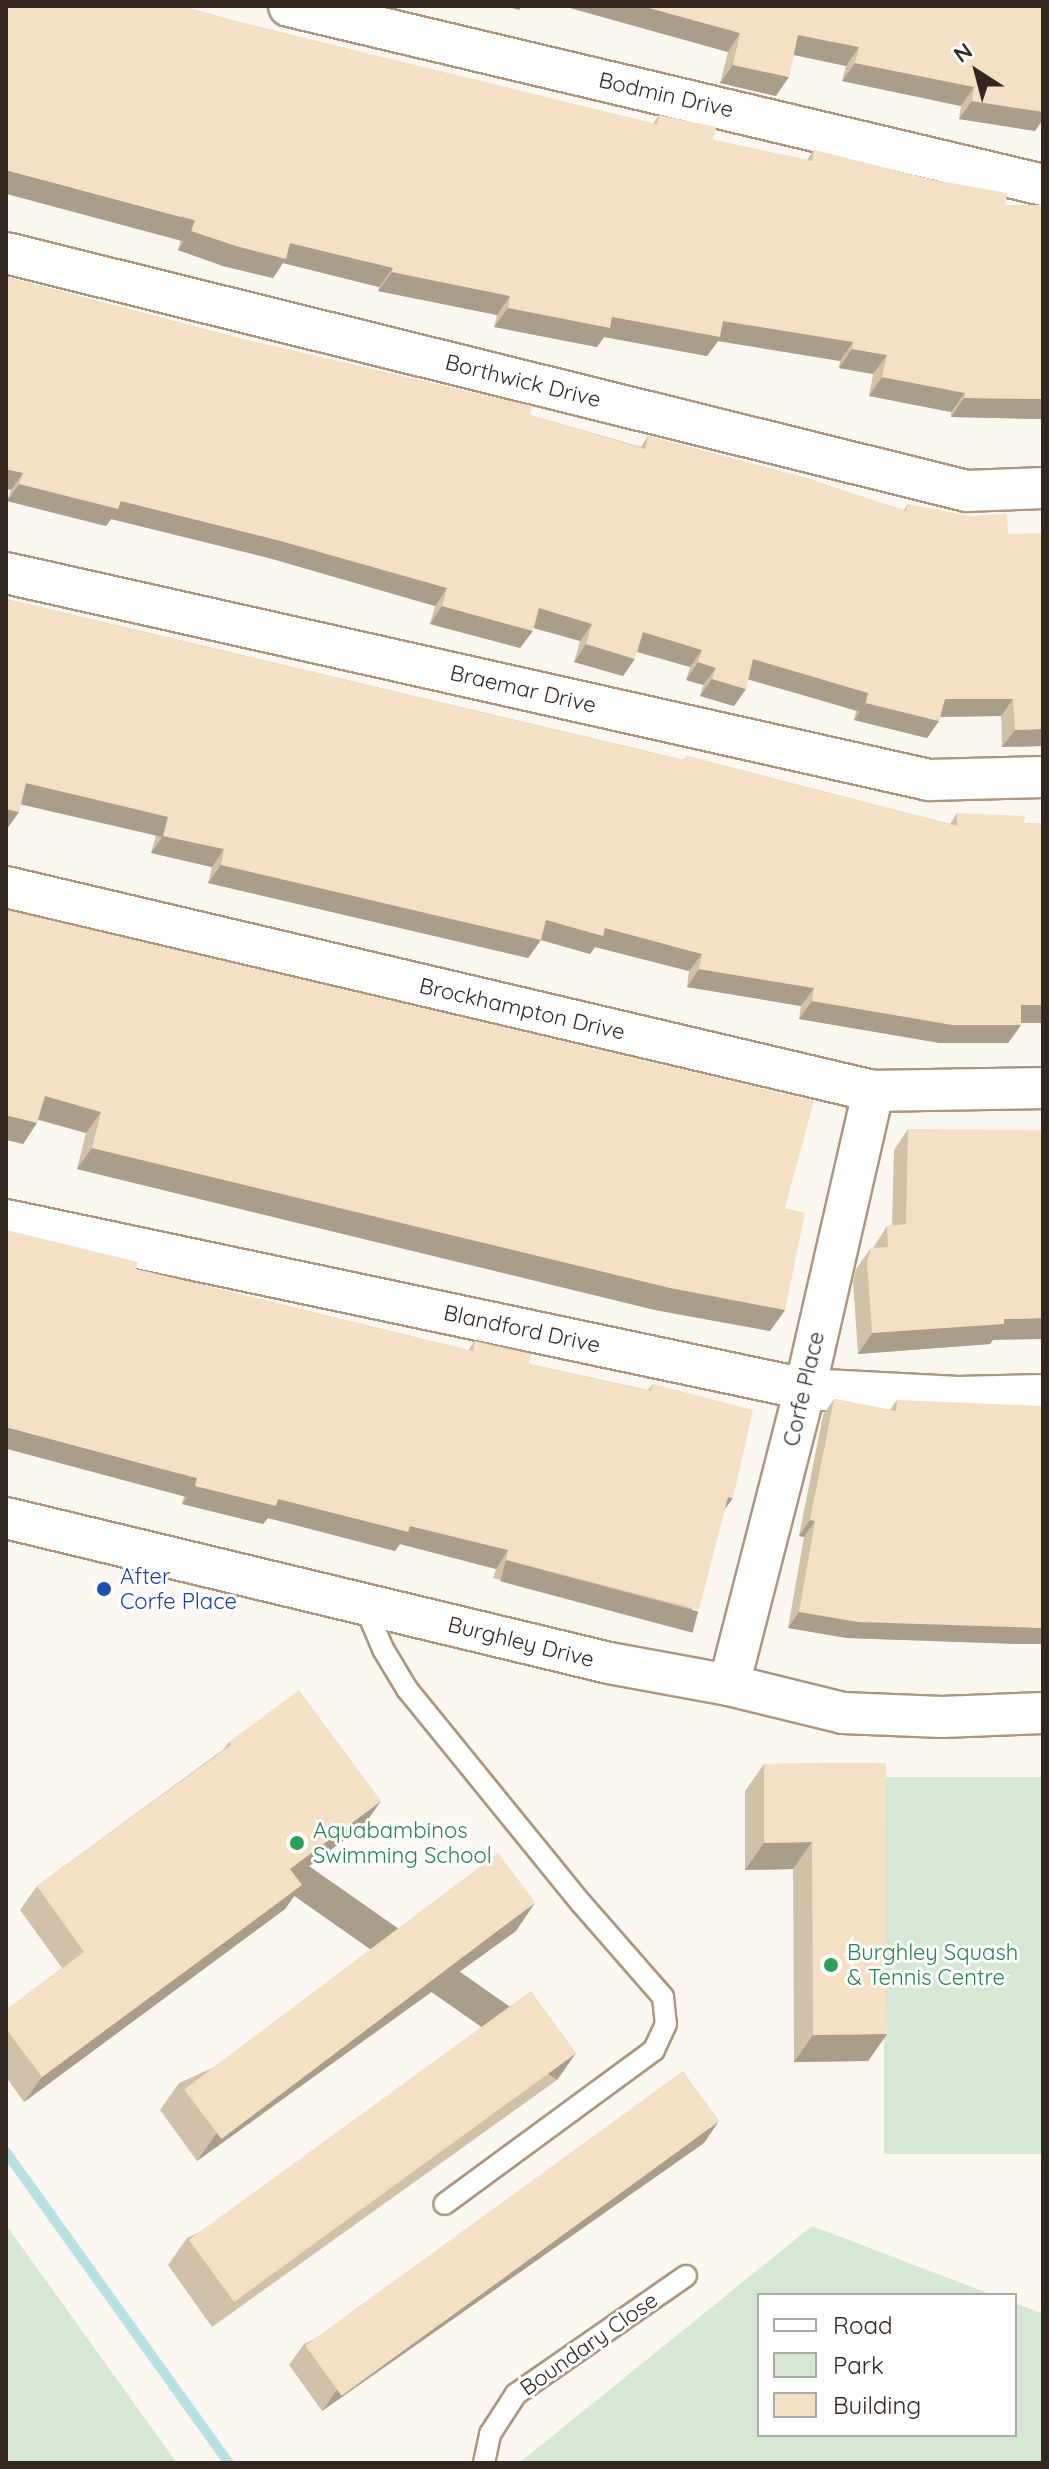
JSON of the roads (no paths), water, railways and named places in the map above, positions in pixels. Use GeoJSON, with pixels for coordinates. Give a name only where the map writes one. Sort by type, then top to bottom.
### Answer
{"type":"FeatureCollection","features":[{"type":"Feature","properties":{"kind":"street","name":"Bodmin Drive"},"geometry":{"type":"LineString","coordinates":[[289,6],[1043,185]]}},
{"type":"Feature","properties":{"kind":"street","name":"Borthwick Drive"},"geometry":{"type":"LineString","coordinates":[[6,253],[967,491],[1043,488]]}},
{"type":"Feature","properties":{"kind":"street","name":"Braemar Drive"},"geometry":{"type":"LineString","coordinates":[[6,573],[929,780],[1043,777]]}},
{"type":"Feature","properties":{"kind":"street","name":"Brockhampton Drive"},"geometry":{"type":"LineString","coordinates":[[6,887],[873,1091],[1043,1088]]}},
{"type":"Feature","properties":{"kind":"street","name":"Corfe Place"},"geometry":{"type":"LineString","coordinates":[[729,1685],[805,1389],[873,1091]]}},
{"type":"Feature","properties":{"kind":"street","name":"Blandford Drive"},"geometry":{"type":"LineString","coordinates":[[6,1220],[805,1389],[958,1397],[1043,1395]]}},
{"type":"Feature","properties":{"kind":"street","name":"Burghley Drive"},"geometry":{"type":"LineString","coordinates":[[6,1518],[609,1663],[729,1685],[843,1713],[942,1717],[1043,1713]]}},
{"type":"Feature","properties":{"kind":"lane"},"geometry":{"type":"LineString","coordinates":[[363,1603],[383,1649],[407,1689],[581,1903],[663,1997],[666,2024],[654,2050],[444,2204]]}},
{"type":"Feature","properties":{"kind":"lane","name":"Boundary Close"},"geometry":{"type":"LineString","coordinates":[[484,2463],[490,2434],[516,2394],[686,2276]]}},
{"type":"Feature","properties":{"kind":"waterway"},"geometry":{"type":"LineString","coordinates":[[6,2152],[229,2463]]}},
{"type":"Feature","properties":{"kind":"place","name":"After Corfe Place"},"geometry":{"type":"Point","coordinates":[104,1589]}},
{"type":"Feature","properties":{"kind":"place","name":"Aquabambinos Swimming School"},"geometry":{"type":"Point","coordinates":[297,1843]}},
{"type":"Feature","properties":{"kind":"place","name":"Burghley Squash & Tennis Centre"},"geometry":{"type":"Point","coordinates":[831,1965]}}]}
